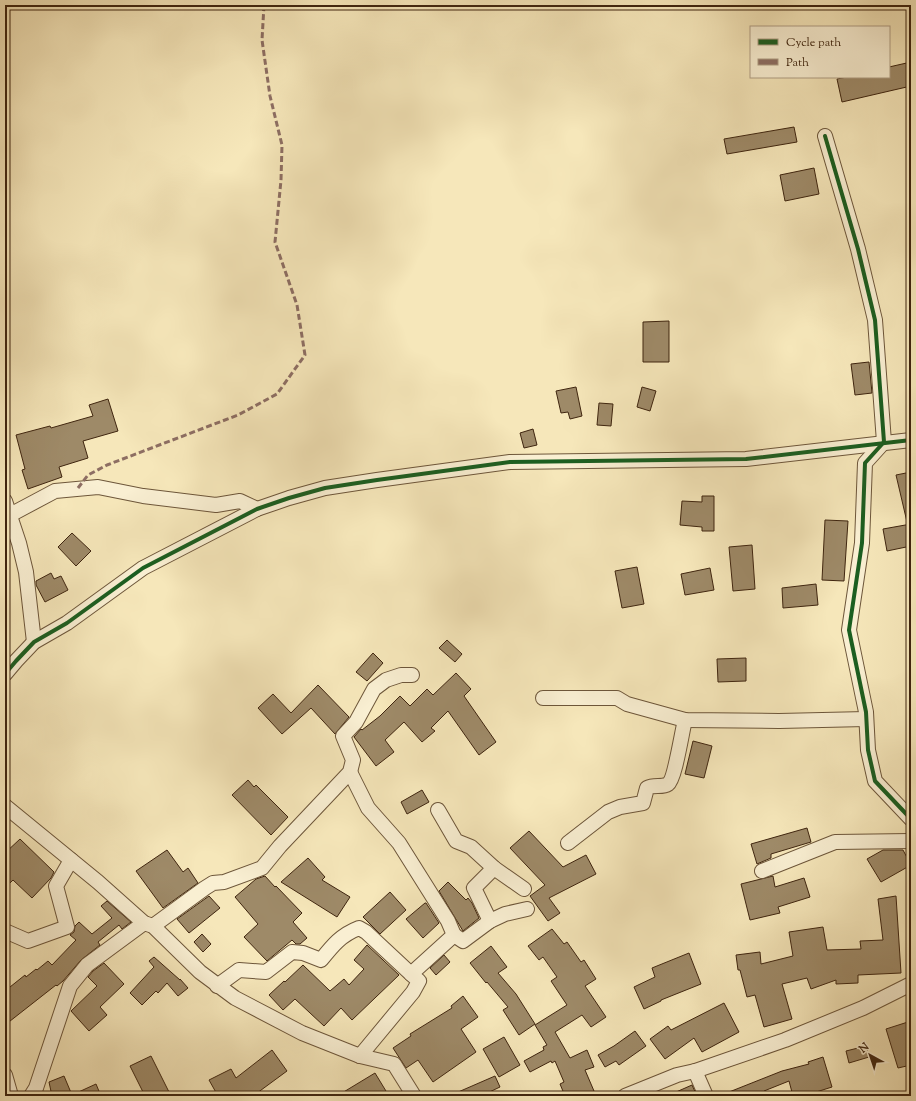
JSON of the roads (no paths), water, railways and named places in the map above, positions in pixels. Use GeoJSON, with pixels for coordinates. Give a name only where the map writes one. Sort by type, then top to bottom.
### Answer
{"type":"FeatureCollection","features":[{"type":"Feature","properties":{"kind":"street"},"geometry":{"type":"LineString","coordinates":[[825,136],[858,249],[875,320],[884,442],[865,463],[862,543],[849,630],[866,719],[868,750],[875,781],[911,819]]}},
{"type":"Feature","properties":{"kind":"street"},"geometry":{"type":"LineString","coordinates":[[5,674],[34,642],[67,623],[143,568],[257,509],[325,488],[510,462],[746,458],[911,440]]}},
{"type":"Feature","properties":{"kind":"street"},"geometry":{"type":"LineString","coordinates":[[10,515],[55,491],[98,487],[143,496],[216,505],[240,501],[257,509]]}},
{"type":"Feature","properties":{"kind":"street"},"geometry":{"type":"LineString","coordinates":[[5,502],[20,543],[26,572],[34,642]]}},
{"type":"Feature","properties":{"kind":"street"},"geometry":{"type":"LineString","coordinates":[[30,1096],[36,1088],[70,986],[87,965],[213,883],[224,882],[262,868],[280,846],[350,772],[353,760],[343,736],[356,722],[374,689],[386,680],[401,675],[412,675]]}},
{"type":"Feature","properties":{"kind":"street"},"geometry":{"type":"LineString","coordinates":[[543,698],[617,698],[627,704],[685,720],[779,721],[866,719]]}},
{"type":"Feature","properties":{"kind":"street"},"geometry":{"type":"LineString","coordinates":[[568,843],[608,812],[620,807],[643,803],[647,788],[652,785],[663,786],[672,780],[685,720]]}},
{"type":"Feature","properties":{"kind":"street"},"geometry":{"type":"LineString","coordinates":[[350,772],[368,808],[398,843],[448,921],[454,935],[463,941],[490,921],[505,914],[527,909]]}},
{"type":"Feature","properties":{"kind":"street"},"geometry":{"type":"LineString","coordinates":[[5,806],[98,882],[217,986],[235,998],[302,1033],[360,1056],[394,1064],[414,1096]]}},
{"type":"Feature","properties":{"kind":"street"},"geometry":{"type":"LineString","coordinates":[[438,810],[456,841],[471,847],[494,868],[524,888]]}},
{"type":"Feature","properties":{"kind":"street"},"geometry":{"type":"LineString","coordinates":[[762,871],[835,842],[911,840]]}},
{"type":"Feature","properties":{"kind":"street"},"geometry":{"type":"LineString","coordinates":[[5,932],[28,940],[67,927],[56,886],[71,860]]}},
{"type":"Feature","properties":{"kind":"street"},"geometry":{"type":"LineString","coordinates":[[490,921],[474,888],[494,868]]}},
{"type":"Feature","properties":{"kind":"street"},"geometry":{"type":"LineString","coordinates":[[217,986],[239,970],[266,972],[292,952],[303,953],[321,960],[337,941],[347,933],[359,928],[366,932],[419,981],[413,992],[360,1056]]}},
{"type":"Feature","properties":{"kind":"street"},"geometry":{"type":"LineString","coordinates":[[411,974],[454,935]]}},
{"type":"Feature","properties":{"kind":"street"},"geometry":{"type":"LineString","coordinates":[[625,1096],[677,1075],[695,1071],[786,1040],[863,1008],[911,984]]}},
{"type":"Feature","properties":{"kind":"street"},"geometry":{"type":"LineString","coordinates":[[695,1071],[706,1096]]}},
{"type":"Feature","properties":{"kind":"street"},"geometry":{"type":"LineString","coordinates":[[5,1075],[11,1096]]}}]}
